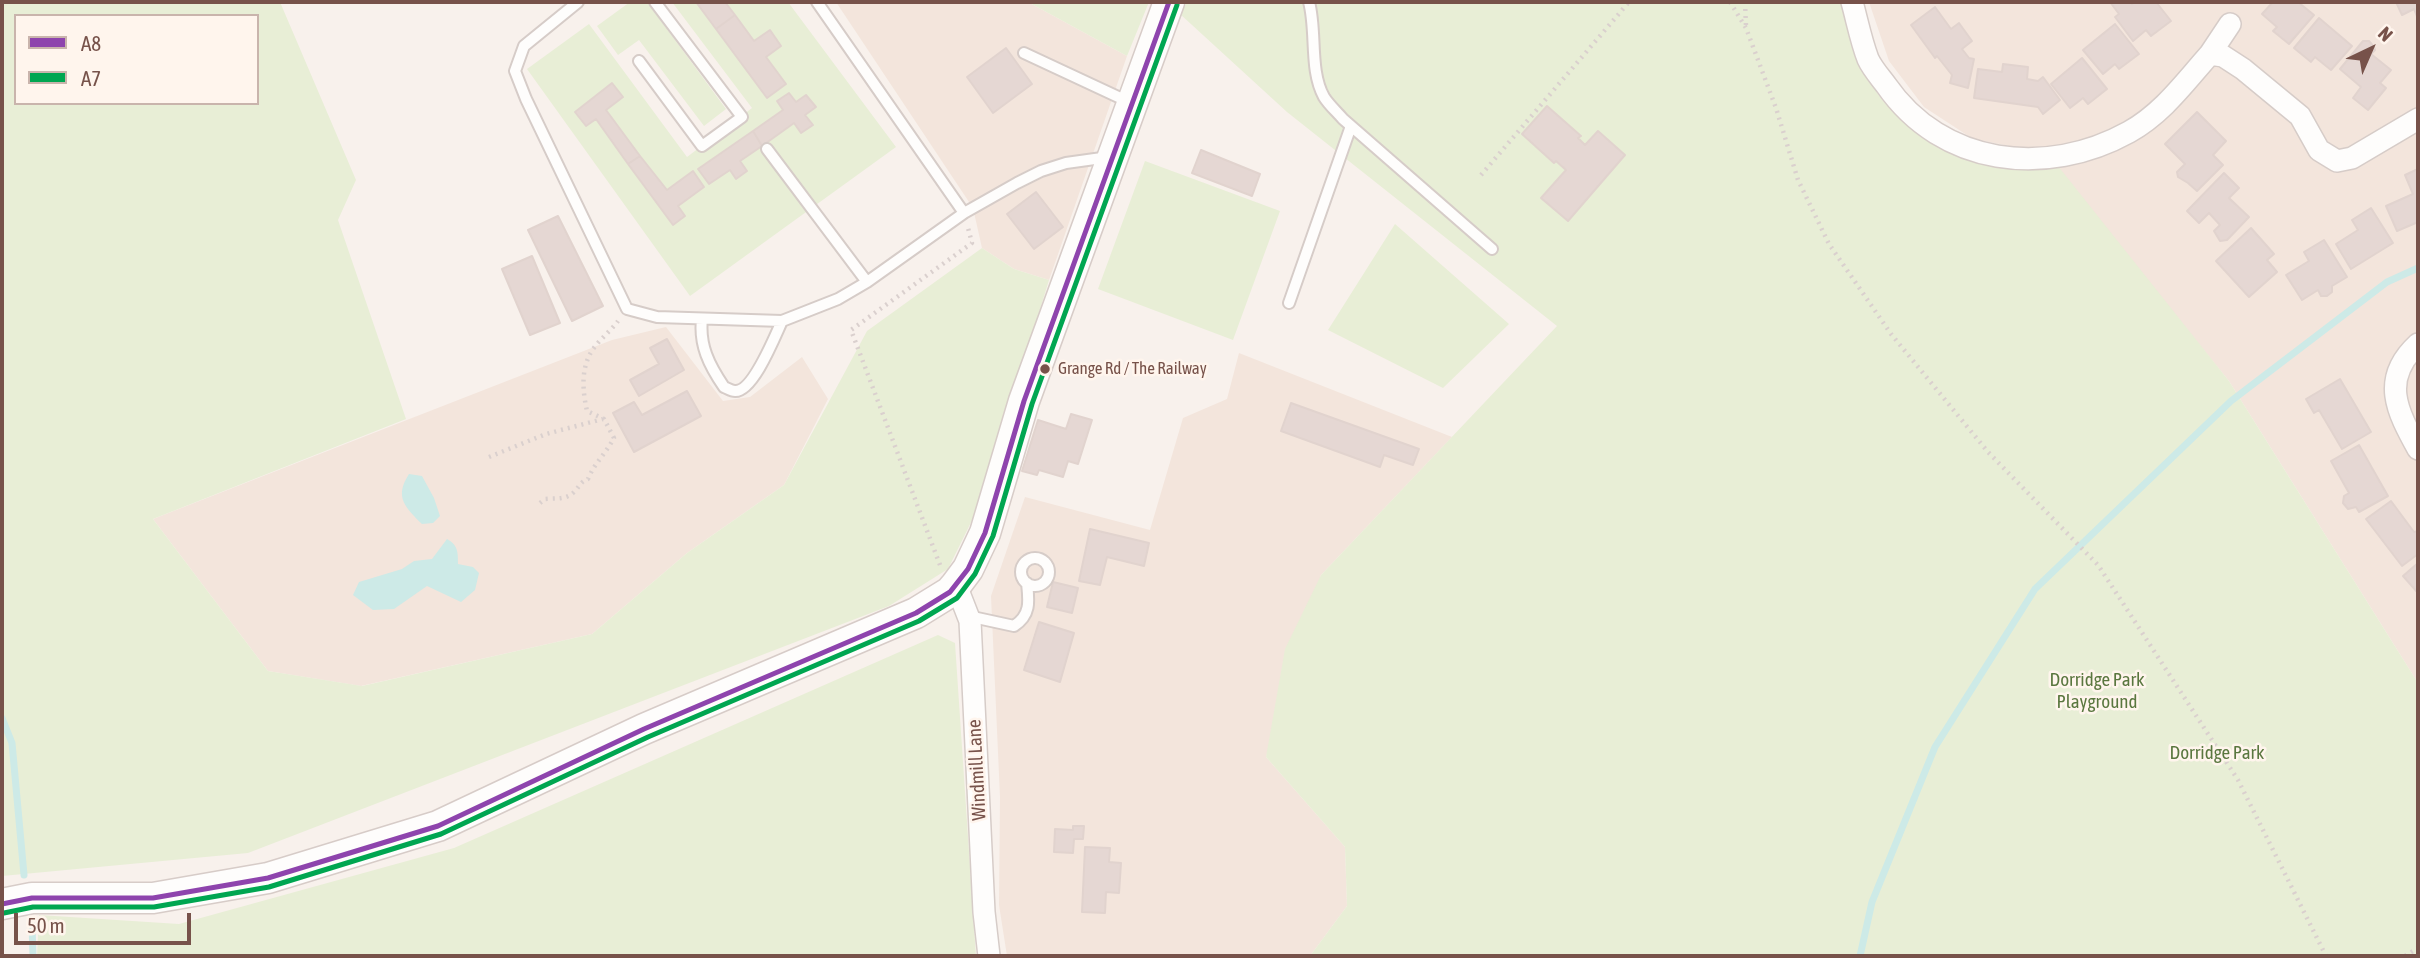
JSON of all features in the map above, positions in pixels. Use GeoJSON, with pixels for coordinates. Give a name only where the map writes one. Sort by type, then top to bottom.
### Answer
{"type":"FeatureCollection","features":[{"type":"Feature","properties":{"kind":"main road"},"geometry":{"type":"LineString","coordinates":[[2,904],[32,898],[153,898],[268,878],[438,826],[644,729],[916,612],[953,589],[968,569],[992,513],[1024,401],[1169,2]]}},
{"type":"Feature","properties":{"kind":"street"},"geometry":{"type":"LineString","coordinates":[[1852,2],[1868,60],[1900,105],[1923,126],[1946,141],[1996,156],[2032,160],[2061,157],[2095,147],[2130,132],[2174,96],[2210,54],[2230,24]]}},
{"type":"Feature","properties":{"kind":"street"},"geometry":{"type":"LineString","coordinates":[[2210,54],[2223,56],[2300,116],[2319,150],[2337,161],[2352,158],[2418,119]]}},
{"type":"Feature","properties":{"kind":"street"},"geometry":{"type":"LineString","coordinates":[[2418,344],[2406,355],[2394,392],[2403,421],[2418,449]]}},
{"type":"Feature","properties":{"kind":"street","name":"Windmill Lane"},"geometry":{"type":"LineString","coordinates":[[953,589],[968,616],[984,912],[989,956]]}},
{"type":"Feature","properties":{"kind":"lane"},"geometry":{"type":"LineString","coordinates":[[578,2],[524,46],[515,71],[627,309],[657,317],[782,321],[838,299],[867,282],[989,197],[1041,171],[1080,160],[1112,157]]}},
{"type":"Feature","properties":{"kind":"lane"},"geometry":{"type":"LineString","coordinates":[[639,61],[702,146],[745,121],[655,2]]}},
{"type":"Feature","properties":{"kind":"lane"},"geometry":{"type":"LineString","coordinates":[[817,2],[964,214]]}},
{"type":"Feature","properties":{"kind":"lane"},"geometry":{"type":"LineString","coordinates":[[1308,2],[1317,74],[1324,97],[1351,125],[1492,249]]}},
{"type":"Feature","properties":{"kind":"lane"},"geometry":{"type":"LineString","coordinates":[[1024,54],[1132,103]]}},
{"type":"Feature","properties":{"kind":"lane"},"geometry":{"type":"LineString","coordinates":[[1289,303],[1351,125]]}},
{"type":"Feature","properties":{"kind":"lane"},"geometry":{"type":"LineString","coordinates":[[767,149],[867,282]]}},
{"type":"Feature","properties":{"kind":"lane"},"geometry":{"type":"LineString","coordinates":[[702,318],[702,347],[724,387],[735,391],[743,388],[762,364],[782,321]]}},
{"type":"Feature","properties":{"kind":"lane"},"geometry":{"type":"LineString","coordinates":[[968,616],[1014,626],[1026,614],[1029,601],[1027,583]]}},
{"type":"Feature","properties":{"kind":"path"},"geometry":{"type":"LineString","coordinates":[[1481,175],[1629,2]]}},
{"type":"Feature","properties":{"kind":"path"},"geometry":{"type":"LineString","coordinates":[[1730,2],[1746,28],[1776,108],[1798,180],[1829,244],[1891,334],[1979,441],[2098,565],[2238,780],[2326,956]]}},
{"type":"Feature","properties":{"kind":"path"},"geometry":{"type":"LineString","coordinates":[[1745,2],[1746,28]]}},
{"type":"Feature","properties":{"kind":"path"},"geometry":{"type":"LineString","coordinates":[[953,589],[851,330],[972,243],[964,214]]}},
{"type":"Feature","properties":{"kind":"path"},"geometry":{"type":"LineString","coordinates":[[540,503],[545,499],[561,499],[572,494],[582,481],[588,479],[593,467],[614,438],[604,419],[587,411],[583,395],[584,376],[590,355],[627,309]]}},
{"type":"Feature","properties":{"kind":"path"},"geometry":{"type":"LineString","coordinates":[[489,457],[546,434],[604,419]]}},
{"type":"Feature","properties":{"kind":"path"},"geometry":{"type":"LineString","coordinates":[[2405,956],[2418,948]]}},
{"type":"Feature","properties":{"kind":"shaded area"},"geometry":{"type":"Polygon","coordinates":[[[836,2],[1028,2],[1127,56],[1049,280],[1014,269],[982,248],[973,208],[836,2]]]}},
{"type":"Feature","properties":{"kind":"shaded area"},"geometry":{"type":"Polygon","coordinates":[[[1869,2],[2418,2],[2418,683],[2229,381],[2042,152],[1973,139],[1924,107],[1889,61],[1869,2]]]}},
{"type":"Feature","properties":{"kind":"shaded area"},"geometry":{"type":"Polygon","coordinates":[[[666,327],[723,401],[750,397],[802,357],[828,399],[784,485],[687,553],[592,634],[361,686],[268,671],[153,519],[612,340],[666,327]]]}},
{"type":"Feature","properties":{"kind":"shaded area"},"geometry":{"type":"Polygon","coordinates":[[[1239,353],[1452,437],[1321,575],[1266,757],[1345,847],[1347,906],[1310,956],[1007,956],[999,905],[1000,797],[991,596],[1025,497],[1150,530],[1183,418],[1227,399],[1239,353]]]}},
{"type":"Feature","properties":{"kind":"green space"},"geometry":{"type":"Polygon","coordinates":[[[2,2],[280,2],[356,180],[338,220],[406,419],[153,519],[268,671],[362,686],[592,634],[687,553],[784,485],[867,331],[982,248],[1014,269],[1049,280],[981,502],[948,569],[889,606],[248,853],[2,876],[2,2]]]}},
{"type":"Feature","properties":{"kind":"green space"},"geometry":{"type":"Polygon","coordinates":[[[630,2],[647,2],[726,109],[704,126],[639,40],[618,55],[597,26],[630,2]]]}},
{"type":"Feature","properties":{"kind":"green space"},"geometry":{"type":"Polygon","coordinates":[[[672,2],[788,2],[896,147],[690,296],[527,69],[589,24],[687,157],[752,108],[672,2]]]}},
{"type":"Feature","properties":{"kind":"green space"},"geometry":{"type":"Polygon","coordinates":[[[1028,2],[1149,2],[1127,56],[1028,2]]]}},
{"type":"Feature","properties":{"kind":"green space"},"geometry":{"type":"Polygon","coordinates":[[[1187,2],[1841,2],[1854,46],[1874,88],[1894,113],[1921,136],[1952,154],[1982,164],[2011,167],[2058,166],[2229,381],[2418,683],[2418,956],[1310,956],[1347,906],[1345,847],[1266,757],[1285,649],[1321,575],[1557,326],[1287,112],[1180,14],[1187,2]]]}},
{"type":"Feature","properties":{"kind":"green space"},"geometry":{"type":"Polygon","coordinates":[[[1145,161],[1280,211],[1233,340],[1098,289],[1145,161]]]}},
{"type":"Feature","properties":{"kind":"green space"},"geometry":{"type":"Polygon","coordinates":[[[1395,224],[1509,324],[1443,388],[1328,330],[1395,224]]]}},
{"type":"Feature","properties":{"kind":"green space"},"geometry":{"type":"Polygon","coordinates":[[[938,635],[955,643],[976,956],[37,956],[39,915],[179,924],[454,848],[938,635]]]}},
{"type":"Feature","properties":{"kind":"water"},"geometry":{"type":"Polygon","coordinates":[[[409,474],[422,476],[434,498],[440,516],[433,523],[422,524],[406,507],[402,489],[409,474]]]}},
{"type":"Feature","properties":{"kind":"water"},"geometry":{"type":"Polygon","coordinates":[[[447,539],[457,549],[458,564],[473,567],[479,573],[475,590],[461,602],[427,586],[394,609],[373,610],[353,595],[359,582],[402,569],[414,561],[432,559],[447,539]]]}},
{"type":"Feature","properties":{"kind":"building"},"geometry":{"type":"Polygon","coordinates":[[[696,2],[725,2],[735,15],[716,29],[696,2]]]}},
{"type":"Feature","properties":{"kind":"building"},"geometry":{"type":"Polygon","coordinates":[[[2110,2],[2156,2],[2171,21],[2151,36],[2146,30],[2133,41],[2115,17],[2119,14],[2110,2]]]}},
{"type":"Feature","properties":{"kind":"building"},"geometry":{"type":"Polygon","coordinates":[[[2273,2],[2298,2],[2314,15],[2289,44],[2273,31],[2277,27],[2262,14],[2273,2]]]}},
{"type":"Feature","properties":{"kind":"building"},"geometry":{"type":"Polygon","coordinates":[[[2396,2],[2418,2],[2418,19],[2414,9],[2402,15],[2396,2]]]}},
{"type":"Feature","properties":{"kind":"building"},"geometry":{"type":"Polygon","coordinates":[[[1935,7],[1951,29],[1959,23],[1972,41],[1962,49],[1969,58],[1974,59],[1968,88],[1950,83],[1952,75],[1937,56],[1935,58],[1911,25],[1935,7]]]}},
{"type":"Feature","properties":{"kind":"building"},"geometry":{"type":"Polygon","coordinates":[[[735,15],[754,41],[770,30],[781,46],[766,57],[786,84],[767,98],[716,29],[735,15]]]}},
{"type":"Feature","properties":{"kind":"building"},"geometry":{"type":"Polygon","coordinates":[[[2319,18],[2352,46],[2331,70],[2315,57],[2311,62],[2294,48],[2319,18]]]}},
{"type":"Feature","properties":{"kind":"building"},"geometry":{"type":"Polygon","coordinates":[[[2115,24],[2139,54],[2119,69],[2115,64],[2103,74],[2083,50],[2115,24]]]}},
{"type":"Feature","properties":{"kind":"building"},"geometry":{"type":"Polygon","coordinates":[[[2363,41],[2369,41],[2375,50],[2371,54],[2391,70],[2380,83],[2386,88],[2368,110],[2353,98],[2361,87],[2340,69],[2363,41]]]}},
{"type":"Feature","properties":{"kind":"building"},"geometry":{"type":"Polygon","coordinates":[[[1006,48],[1032,84],[993,113],[967,77],[1006,48]]]}},
{"type":"Feature","properties":{"kind":"building"},"geometry":{"type":"Polygon","coordinates":[[[2082,58],[2107,89],[2088,104],[2083,98],[2070,108],[2051,84],[2082,58]]]}},
{"type":"Feature","properties":{"kind":"building"},"geometry":{"type":"Polygon","coordinates":[[[2003,64],[2028,67],[2027,79],[2038,81],[2043,77],[2060,100],[2043,114],[2038,107],[1974,98],[1978,69],[2002,72],[2003,64]]]}},
{"type":"Feature","properties":{"kind":"building"},"geometry":{"type":"Polygon","coordinates":[[[612,83],[623,97],[606,110],[640,156],[628,164],[596,119],[586,126],[575,112],[612,83]]]}},
{"type":"Feature","properties":{"kind":"building"},"geometry":{"type":"Polygon","coordinates":[[[789,93],[796,102],[806,95],[816,107],[805,115],[813,125],[801,133],[794,123],[762,146],[753,131],[783,110],[777,101],[789,93]]]}},
{"type":"Feature","properties":{"kind":"building"},"geometry":{"type":"Polygon","coordinates":[[[1547,106],[1581,136],[1578,138],[1585,145],[1598,131],[1625,155],[1568,221],[1541,198],[1566,170],[1556,161],[1554,163],[1522,134],[1547,106]]]}},
{"type":"Feature","properties":{"kind":"building"},"geometry":{"type":"Polygon","coordinates":[[[2197,112],[2226,141],[2213,155],[2223,165],[2197,191],[2178,177],[2177,172],[2185,164],[2165,144],[2197,112]]]}},
{"type":"Feature","properties":{"kind":"building"},"geometry":{"type":"Polygon","coordinates":[[[753,131],[762,146],[740,161],[747,171],[736,179],[730,170],[709,184],[698,169],[753,131]]]}},
{"type":"Feature","properties":{"kind":"building"},"geometry":{"type":"Polygon","coordinates":[[[1201,150],[1260,174],[1252,196],[1192,173],[1201,150]]]}},
{"type":"Feature","properties":{"kind":"building"},"geometry":{"type":"Polygon","coordinates":[[[640,156],[667,190],[693,171],[704,187],[678,206],[685,216],[673,225],[628,164],[640,156]]]}},
{"type":"Feature","properties":{"kind":"building"},"geometry":{"type":"Polygon","coordinates":[[[2418,169],[2418,222],[2397,231],[2386,206],[2413,194],[2405,175],[2418,169]]]}},
{"type":"Feature","properties":{"kind":"building"},"geometry":{"type":"Polygon","coordinates":[[[2224,173],[2239,188],[2229,198],[2249,217],[2227,240],[2220,241],[2214,231],[2220,225],[2209,213],[2199,223],[2187,211],[2224,173]]]}},
{"type":"Feature","properties":{"kind":"building"},"geometry":{"type":"Polygon","coordinates":[[[1036,192],[1063,227],[1034,249],[1007,214],[1036,192]]]}},
{"type":"Feature","properties":{"kind":"building"},"geometry":{"type":"Polygon","coordinates":[[[2371,208],[2393,243],[2351,269],[2336,244],[2358,230],[2352,220],[2371,208]]]}},
{"type":"Feature","properties":{"kind":"building"},"geometry":{"type":"Polygon","coordinates":[[[558,216],[603,306],[572,321],[528,230],[558,216]]]}},
{"type":"Feature","properties":{"kind":"building"},"geometry":{"type":"Polygon","coordinates":[[[2251,228],[2274,254],[2267,260],[2277,272],[2249,297],[2216,261],[2251,228]]]}},
{"type":"Feature","properties":{"kind":"building"},"geometry":{"type":"Polygon","coordinates":[[[2324,240],[2347,277],[2332,286],[2332,292],[2327,296],[2321,296],[2318,290],[2302,300],[2286,275],[2309,261],[2304,252],[2324,240]]]}},
{"type":"Feature","properties":{"kind":"building"},"geometry":{"type":"Polygon","coordinates":[[[532,256],[560,323],[530,335],[502,269],[532,256]]]}},
{"type":"Feature","properties":{"kind":"building"},"geometry":{"type":"Polygon","coordinates":[[[667,339],[684,370],[639,396],[630,380],[659,364],[650,348],[667,339]]]}},
{"type":"Feature","properties":{"kind":"building"},"geometry":{"type":"Polygon","coordinates":[[[2340,379],[2371,432],[2342,449],[2319,410],[2314,413],[2306,399],[2340,379]]]}},
{"type":"Feature","properties":{"kind":"building"},"geometry":{"type":"Polygon","coordinates":[[[687,391],[701,416],[634,452],[613,413],[634,402],[642,415],[687,391]]]}},
{"type":"Feature","properties":{"kind":"building"},"geometry":{"type":"Polygon","coordinates":[[[1291,403],[1419,449],[1413,465],[1384,455],[1380,467],[1281,431],[1291,403]]]}},
{"type":"Feature","properties":{"kind":"building"},"geometry":{"type":"Polygon","coordinates":[[[1071,414],[1092,420],[1078,464],[1068,461],[1063,477],[1039,470],[1037,475],[1022,471],[1038,420],[1066,429],[1071,414]]]}},
{"type":"Feature","properties":{"kind":"building"},"geometry":{"type":"Polygon","coordinates":[[[2359,445],[2388,496],[2359,512],[2356,507],[2348,509],[2343,503],[2344,496],[2349,493],[2331,461],[2359,445]]]}},
{"type":"Feature","properties":{"kind":"building"},"geometry":{"type":"Polygon","coordinates":[[[2391,501],[2414,532],[2418,531],[2418,554],[2402,566],[2366,519],[2391,501]]]}},
{"type":"Feature","properties":{"kind":"building"},"geometry":{"type":"Polygon","coordinates":[[[1090,529],[1149,543],[1144,566],[1107,557],[1100,585],[1079,581],[1090,529]]]}},
{"type":"Feature","properties":{"kind":"building"},"geometry":{"type":"Polygon","coordinates":[[[2418,563],[2418,593],[2403,576],[2418,563]]]}},
{"type":"Feature","properties":{"kind":"building"},"geometry":{"type":"Polygon","coordinates":[[[1053,582],[1078,588],[1072,613],[1047,607],[1053,582]]]}},
{"type":"Feature","properties":{"kind":"building"},"geometry":{"type":"Polygon","coordinates":[[[1039,622],[1074,633],[1060,682],[1024,670],[1039,622]]]}},
{"type":"Feature","properties":{"kind":"building"},"geometry":{"type":"Polygon","coordinates":[[[1073,826],[1084,826],[1083,839],[1074,839],[1073,853],[1054,852],[1055,829],[1073,830],[1073,826]]]}},
{"type":"Feature","properties":{"kind":"building"},"geometry":{"type":"Polygon","coordinates":[[[1085,847],[1110,848],[1109,862],[1121,863],[1119,893],[1106,892],[1105,913],[1082,912],[1085,847]]]}},
{"type":"Feature","properties":{"kind":"waterway"},"geometry":{"type":"LineString","coordinates":[[1860,956],[1872,902],[1935,747],[2035,589],[2231,401],[2387,282],[2418,268]]}},
{"type":"Feature","properties":{"kind":"waterway"},"geometry":{"type":"LineString","coordinates":[[2,718],[12,743],[24,875]]}},
{"type":"Feature","properties":{"kind":"waterway"},"geometry":{"type":"LineString","coordinates":[[32,924],[33,956]]}},
{"type":"Feature","properties":{"kind":"transit line","name":"A8"},"geometry":{"type":"LineString","coordinates":[[2,904],[32,898],[153,898],[268,878],[438,826],[644,729],[916,613],[950,592],[968,569],[985,533],[1024,401],[1169,2]]}},
{"type":"Feature","properties":{"kind":"transit line","name":"A7"},"geometry":{"type":"LineString","coordinates":[[4,913],[33,907],[154,907],[269,887],[441,834],[648,737],[919,621],[957,598],[975,574],[993,536],[1032,404],[1177,5]]}},
{"type":"Feature","properties":{"kind":"place","name":"Grange Rd / The Railway"},"geometry":{"type":"Point","coordinates":[1045,369]}},
{"type":"Feature","properties":{"kind":"park label","name":"Dorridge Park Playground"},"geometry":{"type":"Point","coordinates":[2097,691]}},
{"type":"Feature","properties":{"kind":"park label","name":"Dorridge Park"},"geometry":{"type":"Point","coordinates":[2217,753]}}]}
